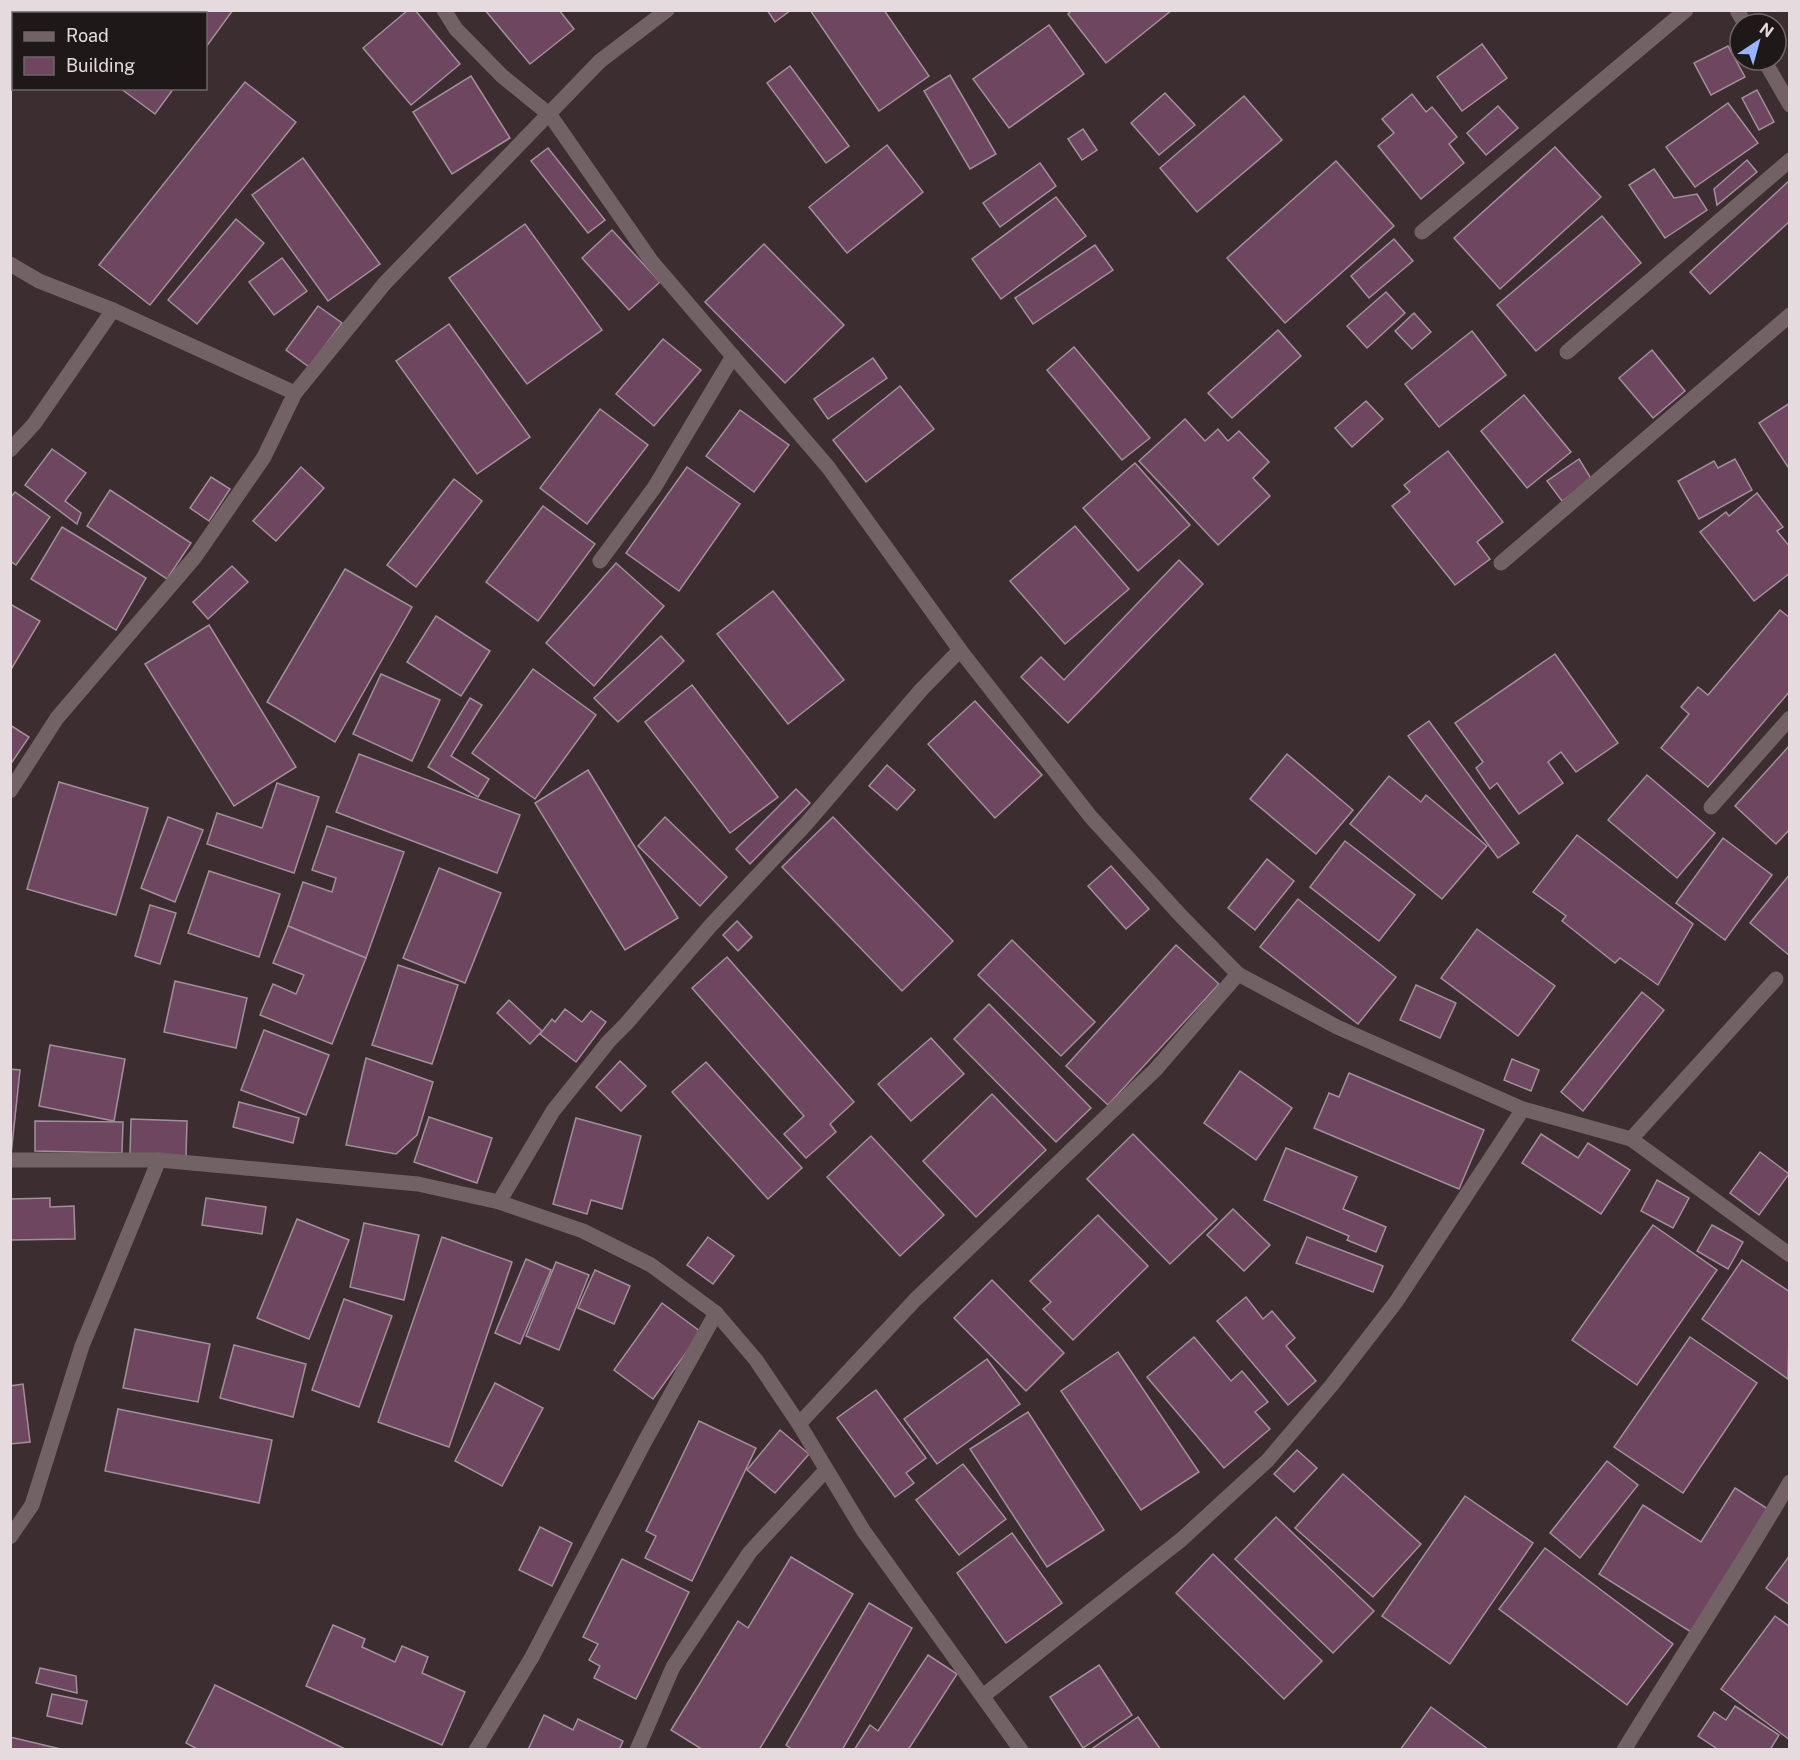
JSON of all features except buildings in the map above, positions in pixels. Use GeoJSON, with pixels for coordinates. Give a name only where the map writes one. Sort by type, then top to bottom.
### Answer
{"type":"FeatureCollection","features":[{"type":"Feature","properties":{"kind":"street"},"geometry":{"type":"LineString","coordinates":[[444,10],[456,30],[502,76],[550,115],[652,262],[828,467],[960,650],[1090,816],[1182,917],[1238,974],[1337,1027],[1523,1109],[1630,1138],[1790,1255]]}},
{"type":"Feature","properties":{"kind":"street"},"geometry":{"type":"LineString","coordinates":[[10,791],[57,718],[195,556],[264,457],[295,393],[385,283],[600,61],[667,10]]}},
{"type":"Feature","properties":{"kind":"street"},"geometry":{"type":"LineString","coordinates":[[1422,232],[1686,10]]}},
{"type":"Feature","properties":{"kind":"street"},"geometry":{"type":"LineString","coordinates":[[1771,72],[1790,105]]}},
{"type":"Feature","properties":{"kind":"street"},"geometry":{"type":"LineString","coordinates":[[1566,352],[1790,160]]}},
{"type":"Feature","properties":{"kind":"street"},"geometry":{"type":"LineString","coordinates":[[10,264],[39,281],[113,310],[295,393]]}},
{"type":"Feature","properties":{"kind":"street"},"geometry":{"type":"LineString","coordinates":[[10,450],[34,424],[113,310]]}},
{"type":"Feature","properties":{"kind":"street"},"geometry":{"type":"LineString","coordinates":[[1501,563],[1790,315]]}},
{"type":"Feature","properties":{"kind":"street"},"geometry":{"type":"LineString","coordinates":[[600,561],[654,488],[733,356]]}},
{"type":"Feature","properties":{"kind":"street"},"geometry":{"type":"LineString","coordinates":[[499,1202],[553,1111],[609,1041],[712,924],[806,824],[921,690],[960,650]]}},
{"type":"Feature","properties":{"kind":"street"},"geometry":{"type":"LineString","coordinates":[[1711,807],[1790,718]]}},
{"type":"Feature","properties":{"kind":"street"},"geometry":{"type":"LineString","coordinates":[[799,1424],[915,1300],[1156,1069],[1238,974]]}},
{"type":"Feature","properties":{"kind":"street"},"geometry":{"type":"LineString","coordinates":[[1630,1138],[1776,979]]}},
{"type":"Feature","properties":{"kind":"street"},"geometry":{"type":"LineString","coordinates":[[983,1696],[1182,1539],[1268,1460],[1331,1386],[1396,1302],[1523,1109]]}},
{"type":"Feature","properties":{"kind":"street"},"geometry":{"type":"LineString","coordinates":[[10,1160],[159,1160],[418,1184],[499,1202],[583,1232],[651,1265],[716,1313],[756,1360],[799,1424],[863,1530],[1021,1749]]}},
{"type":"Feature","properties":{"kind":"street"},"geometry":{"type":"LineString","coordinates":[[10,1537],[32,1505],[82,1346],[159,1160]]}},
{"type":"Feature","properties":{"kind":"street"},"geometry":{"type":"LineString","coordinates":[[476,1749],[532,1657],[645,1441],[716,1313]]}},
{"type":"Feature","properties":{"kind":"street"},"geometry":{"type":"LineString","coordinates":[[637,1749],[673,1667],[750,1552],[826,1470]]}},
{"type":"Feature","properties":{"kind":"street"},"geometry":{"type":"LineString","coordinates":[[1624,1749],[1752,1547],[1790,1482]]}}]}
